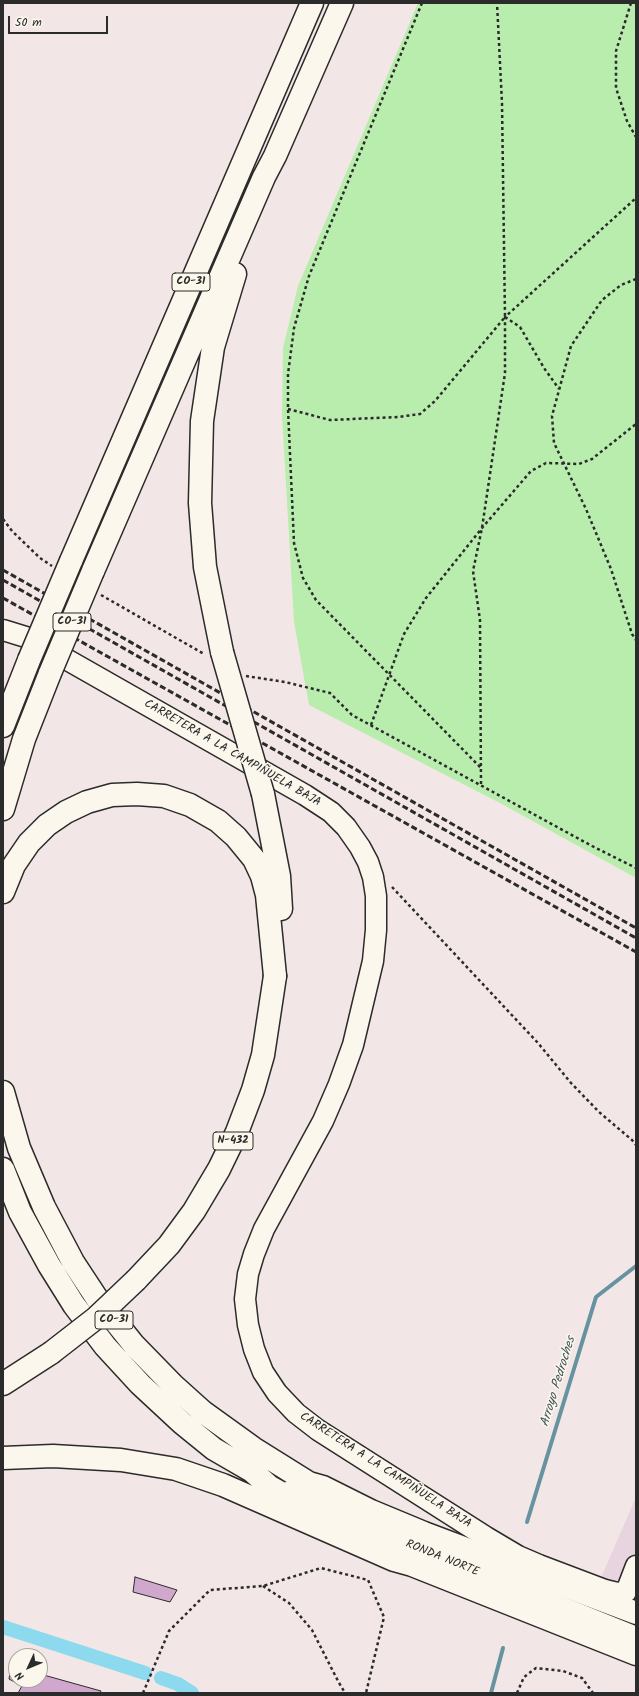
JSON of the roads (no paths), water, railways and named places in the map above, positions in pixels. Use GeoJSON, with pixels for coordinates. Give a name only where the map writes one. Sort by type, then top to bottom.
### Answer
{"type":"FeatureCollection","features":[{"type":"Feature","properties":{"kind":"highway","name":"CO-31"},"geometry":{"type":"LineString","coordinates":[[3,726],[29,660],[62,564],[312,3]]}},
{"type":"Feature","properties":{"kind":"highway","name":"CO-31"},"geometry":{"type":"LineString","coordinates":[[3,809],[24,739],[50,673],[252,205],[276,156],[342,3]]}},
{"type":"Feature","properties":{"kind":"highway"},"geometry":{"type":"LineString","coordinates":[[275,976],[281,938],[279,876],[262,794],[215,654],[200,503],[202,421],[213,347],[232,284],[272,184],[276,156]]}},
{"type":"Feature","properties":{"kind":"highway"},"geometry":{"type":"LineString","coordinates":[[3,892],[14,865],[29,843],[47,825],[66,812],[87,802],[112,795],[137,794],[164,796],[190,805],[218,821],[236,837],[254,859],[262,876],[267,895],[272,930],[275,976]]}},
{"type":"Feature","properties":{"kind":"highway","name":"N-432"},"geometry":{"type":"LineString","coordinates":[[3,1384],[51,1353],[96,1318],[136,1280],[169,1245],[194,1211],[219,1169],[237,1132],[253,1090],[263,1055],[275,976]]}},
{"type":"Feature","properties":{"kind":"highway","name":"CO-31"},"geometry":{"type":"LineString","coordinates":[[3,1092],[19,1148],[44,1207],[73,1262],[98,1300],[134,1345],[173,1385],[203,1412],[253,1448],[309,1483]]}},
{"type":"Feature","properties":{"kind":"highway","name":"CO-31"},"geometry":{"type":"LineString","coordinates":[[3,1169],[20,1212],[49,1265],[74,1305],[105,1346],[140,1384],[182,1423],[214,1449],[252,1471],[270,1488],[330,1521],[397,1554],[412,1565]]}},
{"type":"Feature","properties":{"kind":"highway"},"geometry":{"type":"LineString","coordinates":[[3,1458],[53,1456],[121,1460],[176,1469],[223,1486],[394,1560],[412,1565],[636,1654]]}},
{"type":"Feature","properties":{"kind":"highway","name":"RONDA NORTE"},"geometry":{"type":"LineString","coordinates":[[252,1471],[274,1481],[344,1520],[636,1638]]}},
{"type":"Feature","properties":{"kind":"highway"},"geometry":{"type":"LineString","coordinates":[[309,1483],[323,1487],[371,1511],[424,1533],[636,1613]]}},
{"type":"Feature","properties":{"kind":"highway","name":"RONDA NORTE"},"geometry":{"type":"LineString","coordinates":[[309,1483],[320,1493],[366,1518],[530,1586],[636,1627]]}},
{"type":"Feature","properties":{"kind":"street","name":"CARRETERA A LA CAMPIÑUELA BAJA"},"geometry":{"type":"LineString","coordinates":[[3,630],[29,638],[305,795],[331,812],[346,827],[360,847],[373,876],[376,896],[376,930],[373,961],[353,1045],[339,1084],[323,1121],[264,1229],[248,1274],[245,1299],[248,1324],[254,1350],[263,1372],[277,1393],[291,1408],[318,1430],[491,1540],[518,1556],[539,1565],[605,1590],[631,1597]]}},
{"type":"Feature","properties":{"kind":"street"},"geometry":{"type":"LineString","coordinates":[[631,1597],[636,1566]]}},
{"type":"Feature","properties":{"kind":"waterway","name":"Arroyo Pedroches"},"geometry":{"type":"LineString","coordinates":[[527,1522],[596,1297],[636,1266]]}},
{"type":"Feature","properties":{"kind":"waterway"},"geometry":{"type":"LineString","coordinates":[[3,1627],[145,1673]]}},
{"type":"Feature","properties":{"kind":"waterway","name":"Arroyo Pedroches"},"geometry":{"type":"LineString","coordinates":[[491,1693],[503,1648]]}},
{"type":"Feature","properties":{"kind":"waterway"},"geometry":{"type":"LineString","coordinates":[[161,1678],[178,1684],[192,1693]]}},
{"type":"Feature","properties":{"kind":"railway"},"geometry":{"type":"LineString","coordinates":[[3,570],[636,928]]}},
{"type":"Feature","properties":{"kind":"railway"},"geometry":{"type":"LineString","coordinates":[[3,580],[636,938]]}},
{"type":"Feature","properties":{"kind":"railway"},"geometry":{"type":"LineString","coordinates":[[3,598],[636,952]]}}]}
